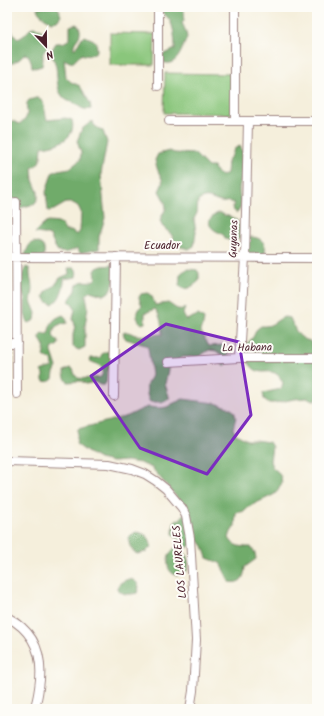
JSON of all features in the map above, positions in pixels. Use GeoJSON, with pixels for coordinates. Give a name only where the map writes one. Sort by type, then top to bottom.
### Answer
{"type":"FeatureCollection","features":[{"type":"Feature","properties":{"kind":"street"},"geometry":{"type":"LineString","coordinates":[[158,7],[158,86]]}},
{"type":"Feature","properties":{"kind":"street"},"geometry":{"type":"LineString","coordinates":[[235,121],[236,7]]}},
{"type":"Feature","properties":{"kind":"street"},"geometry":{"type":"LineString","coordinates":[[169,120],[317,121]]}},
{"type":"Feature","properties":{"kind":"street","name":"Guyanas"},"geometry":{"type":"LineString","coordinates":[[239,358],[245,257],[248,121]]}},
{"type":"Feature","properties":{"kind":"street"},"geometry":{"type":"LineString","coordinates":[[16,202],[17,394]]}},
{"type":"Feature","properties":{"kind":"street","name":"Ecuador"},"geometry":{"type":"LineString","coordinates":[[7,257],[317,258]]}},
{"type":"Feature","properties":{"kind":"street"},"geometry":{"type":"LineString","coordinates":[[114,396],[116,257]]}},
{"type":"Feature","properties":{"kind":"street"},"geometry":{"type":"LineString","coordinates":[[7,343],[17,343]]}},
{"type":"Feature","properties":{"kind":"street","name":"La Habana"},"geometry":{"type":"LineString","coordinates":[[168,362],[239,358],[317,358]]}},
{"type":"Feature","properties":{"kind":"street","name":"LOS LAURELES"},"geometry":{"type":"LineString","coordinates":[[7,461],[109,464],[132,469],[145,474],[156,481],[166,489],[182,508],[186,516],[190,538],[196,640],[193,691],[190,709]]}},
{"type":"Feature","properties":{"kind":"street"},"geometry":{"type":"LineString","coordinates":[[7,617],[13,620],[26,632],[38,650],[41,663],[41,677],[37,703],[34,709]]}},
{"type":"Feature","properties":{"kind":"highlighted area"},"geometry":{"type":"Polygon","coordinates":[[[166,324],[239,342],[251,415],[207,474],[140,448],[91,376],[166,324]]]}},
{"type":"Feature","properties":{"kind":"green space"},"geometry":{"type":"Polygon","coordinates":[[[58,7],[61,16],[57,21],[51,22],[41,14],[37,8],[58,7]]]}},
{"type":"Feature","properties":{"kind":"green space"},"geometry":{"type":"Polygon","coordinates":[[[158,7],[184,7],[185,17],[182,23],[187,38],[178,57],[170,63],[163,62],[162,56],[163,54],[175,49],[173,29],[169,19],[158,7]]]}},
{"type":"Feature","properties":{"kind":"green space"},"geometry":{"type":"Polygon","coordinates":[[[76,24],[79,26],[80,34],[75,43],[74,49],[84,36],[96,42],[97,51],[90,55],[82,54],[74,62],[64,59],[66,77],[71,82],[80,86],[90,103],[91,109],[82,108],[68,101],[61,94],[52,55],[52,50],[56,43],[63,43],[70,39],[70,26],[76,24]]]}},
{"type":"Feature","properties":{"kind":"green space"},"geometry":{"type":"Polygon","coordinates":[[[33,27],[43,31],[45,38],[43,41],[48,45],[43,53],[42,66],[35,68],[32,67],[30,58],[25,54],[20,59],[9,65],[7,63],[7,31],[11,30],[18,39],[33,27]]]}},
{"type":"Feature","properties":{"kind":"green space"},"geometry":{"type":"Polygon","coordinates":[[[110,33],[155,34],[154,65],[110,65],[110,33]]]}},
{"type":"Feature","properties":{"kind":"green space"},"geometry":{"type":"Polygon","coordinates":[[[165,73],[232,74],[231,114],[164,113],[165,73]]]}},
{"type":"Feature","properties":{"kind":"green space"},"geometry":{"type":"Polygon","coordinates":[[[36,98],[42,100],[47,120],[66,118],[72,120],[72,132],[59,143],[42,147],[39,162],[32,168],[33,180],[38,192],[38,199],[34,204],[20,208],[12,208],[7,204],[7,153],[11,148],[12,143],[7,132],[7,122],[13,121],[19,124],[23,121],[27,115],[27,103],[29,100],[36,98]]]}},
{"type":"Feature","properties":{"kind":"green space"},"geometry":{"type":"Polygon","coordinates":[[[92,121],[95,126],[103,131],[107,142],[101,174],[105,218],[99,237],[99,249],[80,253],[77,248],[72,251],[60,252],[57,251],[50,236],[35,233],[47,222],[58,223],[65,231],[71,231],[77,235],[80,231],[81,212],[78,206],[73,203],[66,203],[54,210],[48,211],[46,192],[52,173],[58,170],[70,168],[80,160],[81,153],[77,141],[82,129],[92,121]]]}},
{"type":"Feature","properties":{"kind":"green space"},"geometry":{"type":"Polygon","coordinates":[[[240,146],[244,161],[243,173],[239,188],[241,207],[237,213],[232,209],[234,203],[221,202],[210,198],[201,199],[198,201],[197,213],[194,219],[196,232],[194,246],[189,249],[177,246],[171,234],[162,226],[160,220],[166,208],[165,202],[159,191],[162,181],[155,160],[158,154],[169,151],[175,153],[195,154],[208,167],[214,167],[216,172],[222,176],[227,173],[228,160],[234,149],[240,146]]]}},
{"type":"Feature","properties":{"kind":"green space"},"geometry":{"type":"Polygon","coordinates":[[[218,213],[237,220],[240,229],[239,238],[232,241],[228,240],[213,229],[210,224],[210,219],[218,213]]]}},
{"type":"Feature","properties":{"kind":"green space"},"geometry":{"type":"Polygon","coordinates":[[[250,237],[258,238],[265,245],[264,256],[254,262],[245,249],[247,239],[250,237]]]}},
{"type":"Feature","properties":{"kind":"green space"},"geometry":{"type":"Polygon","coordinates":[[[34,242],[43,246],[44,255],[36,261],[29,261],[25,256],[27,249],[34,242]]]}},
{"type":"Feature","properties":{"kind":"green space"},"geometry":{"type":"Polygon","coordinates":[[[113,265],[115,280],[109,292],[103,295],[90,291],[86,295],[88,307],[85,326],[85,347],[79,350],[73,347],[75,325],[73,319],[75,309],[72,303],[69,302],[75,292],[76,286],[80,282],[94,280],[96,278],[95,271],[97,268],[113,265]]]}},
{"type":"Feature","properties":{"kind":"green space"},"geometry":{"type":"Polygon","coordinates":[[[26,267],[29,268],[30,271],[33,290],[31,301],[36,313],[35,320],[29,323],[25,314],[25,300],[20,287],[21,277],[26,267]]]}},
{"type":"Feature","properties":{"kind":"green space"},"geometry":{"type":"Polygon","coordinates":[[[68,268],[75,268],[77,272],[76,277],[64,279],[58,299],[53,304],[47,302],[44,296],[47,291],[55,285],[60,278],[69,274],[68,268]]]}},
{"type":"Feature","properties":{"kind":"green space"},"geometry":{"type":"Polygon","coordinates":[[[188,269],[197,270],[199,273],[199,281],[186,289],[179,285],[180,275],[188,269]]]}},
{"type":"Feature","properties":{"kind":"green space"},"geometry":{"type":"Polygon","coordinates":[[[147,293],[152,296],[155,305],[168,303],[178,309],[185,308],[183,314],[186,320],[198,315],[204,319],[200,330],[209,346],[222,345],[227,349],[229,361],[225,366],[220,362],[221,355],[216,351],[209,350],[198,357],[183,357],[169,365],[165,384],[169,399],[163,402],[150,402],[147,396],[147,384],[152,375],[148,348],[145,345],[126,339],[123,333],[128,332],[134,335],[162,335],[161,321],[155,309],[145,313],[145,323],[142,324],[137,318],[137,312],[142,306],[139,297],[141,294],[147,293]]]}},
{"type":"Feature","properties":{"kind":"green space"},"geometry":{"type":"Polygon","coordinates":[[[63,315],[66,318],[67,323],[57,326],[54,330],[53,336],[59,344],[52,349],[57,367],[51,381],[43,381],[43,374],[41,371],[53,367],[52,360],[43,356],[44,347],[40,337],[42,333],[48,334],[52,322],[56,318],[63,315]]]}},
{"type":"Feature","properties":{"kind":"green space"},"geometry":{"type":"Polygon","coordinates":[[[284,317],[290,318],[299,335],[310,341],[317,355],[317,400],[308,398],[269,403],[264,399],[263,393],[281,389],[283,383],[279,376],[275,373],[262,372],[254,369],[247,358],[245,345],[252,338],[256,330],[261,326],[271,325],[284,317]]]}},
{"type":"Feature","properties":{"kind":"green space"},"geometry":{"type":"Polygon","coordinates":[[[108,351],[111,360],[107,372],[106,383],[104,385],[100,385],[95,382],[86,384],[81,381],[68,382],[66,380],[64,371],[70,368],[73,369],[78,378],[101,377],[103,371],[101,367],[90,361],[91,358],[100,358],[102,354],[108,351]]]}},
{"type":"Feature","properties":{"kind":"green space"},"geometry":{"type":"Polygon","coordinates":[[[183,399],[215,403],[228,407],[234,411],[236,417],[233,429],[236,434],[247,440],[269,442],[272,447],[270,461],[272,467],[281,477],[282,483],[275,494],[250,506],[245,511],[236,513],[235,526],[229,538],[238,546],[251,547],[255,553],[256,559],[245,567],[243,578],[236,582],[229,582],[220,563],[207,558],[203,546],[199,541],[186,548],[173,534],[174,522],[180,519],[189,509],[179,500],[152,468],[140,463],[127,461],[112,462],[99,459],[76,444],[78,429],[128,416],[148,407],[167,407],[183,399]]]}},
{"type":"Feature","properties":{"kind":"green space"},"geometry":{"type":"Polygon","coordinates":[[[136,532],[142,533],[149,538],[151,547],[146,552],[137,554],[130,546],[130,536],[136,532]]]}},
{"type":"Feature","properties":{"kind":"green space"},"geometry":{"type":"Polygon","coordinates":[[[177,547],[186,554],[188,568],[186,572],[176,575],[169,570],[168,561],[171,552],[177,547]]]}},
{"type":"Feature","properties":{"kind":"green space"},"geometry":{"type":"Polygon","coordinates":[[[129,579],[134,580],[137,583],[139,587],[137,593],[126,594],[117,589],[121,582],[129,579]]]}}]}
